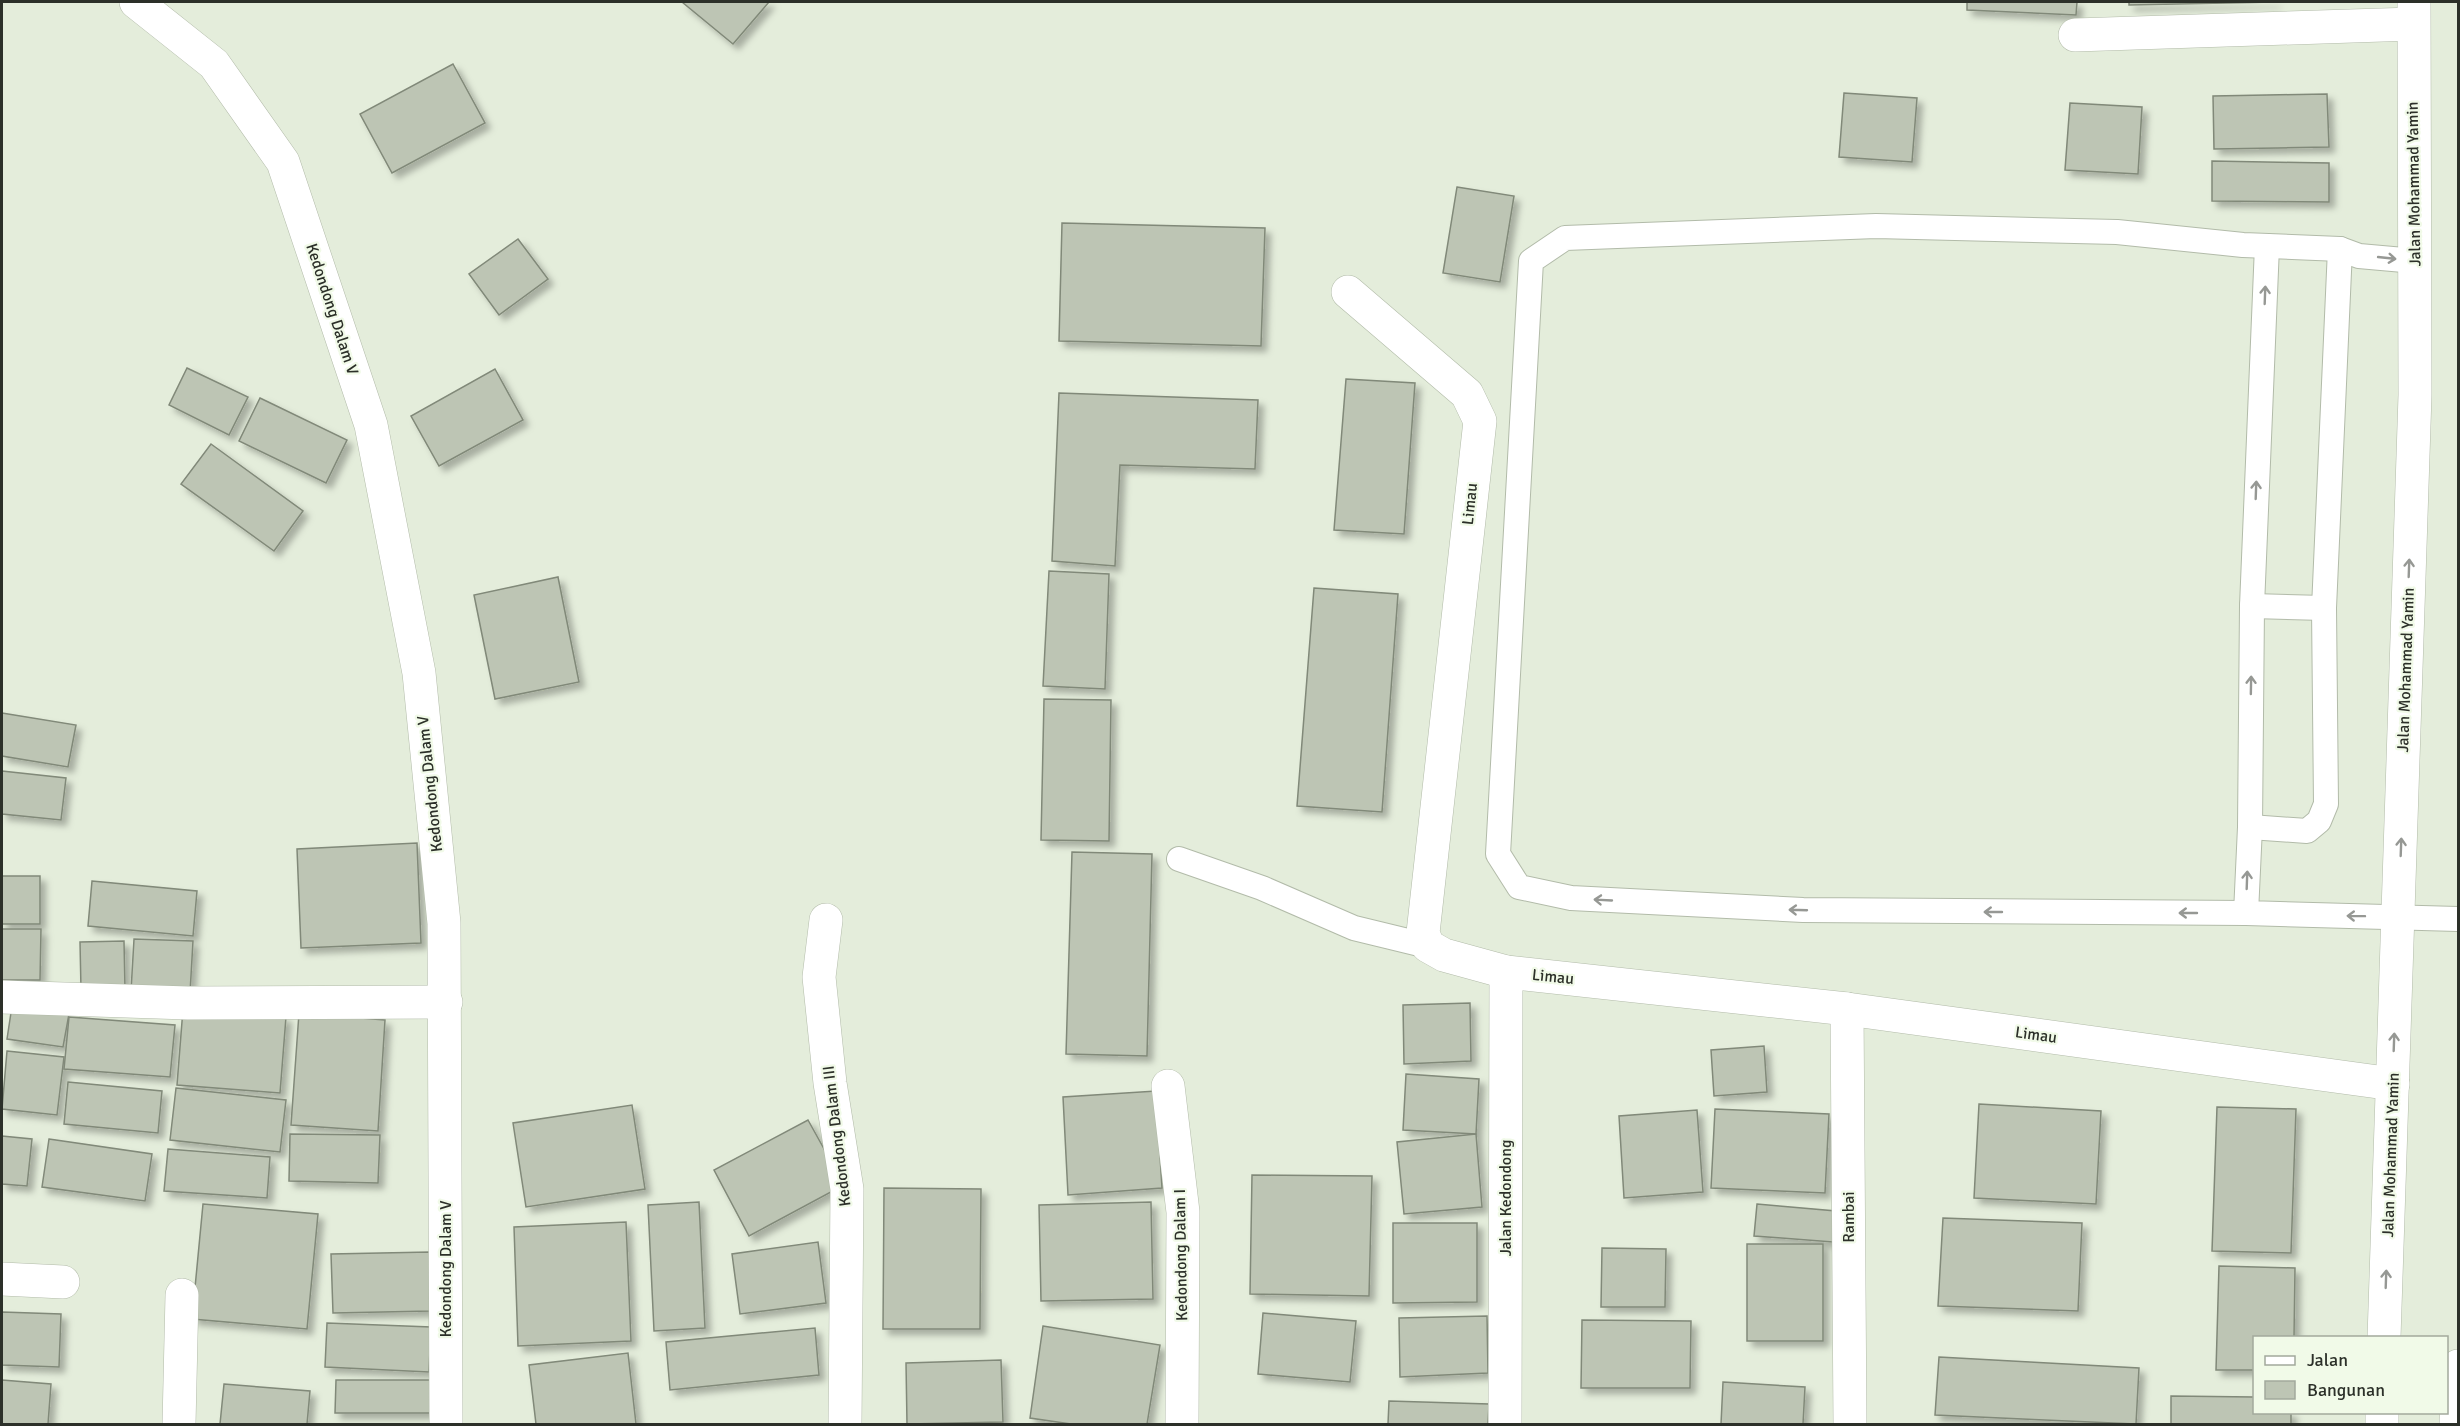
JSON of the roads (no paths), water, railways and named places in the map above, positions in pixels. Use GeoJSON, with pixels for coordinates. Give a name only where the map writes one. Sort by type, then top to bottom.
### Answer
{"type":"FeatureCollection","features":[{"type":"Feature","properties":{"kind":"street","name":"Kedondong Dalam V"},"geometry":{"type":"LineString","coordinates":[[136,2],[214,64],[283,162],[371,425],[419,673],[444,923],[446,1425]]}},
{"type":"Feature","properties":{"kind":"street"},"geometry":{"type":"LineString","coordinates":[[2075,35],[2413,13]]}},
{"type":"Feature","properties":{"kind":"street","name":"Jalan Mohammad Yamin"},"geometry":{"type":"LineString","coordinates":[[2384,1336],[2415,395],[2413,13]]}},
{"type":"Feature","properties":{"kind":"street","name":"Limau"},"geometry":{"type":"LineString","coordinates":[[1347,292],[1467,394],[1480,421],[1423,933],[1428,946],[1444,955],[1506,972],[1847,1009],[2393,1084]]}},
{"type":"Feature","properties":{"kind":"street","name":"Kedondong Dalam III"},"geometry":{"type":"LineString","coordinates":[[826,920],[819,977],[830,1083],[847,1189],[845,1425]]}},
{"type":"Feature","properties":{"kind":"street","name":"Jalan Kedondong"},"geometry":{"type":"LineString","coordinates":[[1505,1425],[1506,972]]}},
{"type":"Feature","properties":{"kind":"street"},"geometry":{"type":"LineString","coordinates":[[2,997],[188,1003],[446,1002]]}},
{"type":"Feature","properties":{"kind":"street","name":"Rambai"},"geometry":{"type":"LineString","coordinates":[[1847,1009],[1850,1425]]}},
{"type":"Feature","properties":{"kind":"street","name":"Kedondong Dalam I"},"geometry":{"type":"LineString","coordinates":[[1168,1086],[1183,1212],[1182,1425]]}},
{"type":"Feature","properties":{"kind":"street"},"geometry":{"type":"LineString","coordinates":[[2,1279],[63,1282]]}},
{"type":"Feature","properties":{"kind":"street"},"geometry":{"type":"LineString","coordinates":[[179,1425],[182,1295]]}},
{"type":"Feature","properties":{"kind":"street"},"geometry":{"type":"LineString","coordinates":[[2456,1425],[2458,1366]]}},
{"type":"Feature","properties":{"kind":"lane"},"geometry":{"type":"LineString","coordinates":[[2415,261],[2359,256],[2340,249],[2267,246],[2117,232],[1876,226],[1565,238],[1531,261],[1498,854],[1519,887],[1571,898],[1803,910],[2398,916],[2458,919]]}},
{"type":"Feature","properties":{"kind":"lane"},"geometry":{"type":"LineString","coordinates":[[2246,914],[2250,827],[2252,606],[2267,246]]}},
{"type":"Feature","properties":{"kind":"lane"},"geometry":{"type":"LineString","coordinates":[[2250,827],[2307,831],[2319,821],[2326,804],[2324,608],[2340,249]]}},
{"type":"Feature","properties":{"kind":"lane"},"geometry":{"type":"LineString","coordinates":[[2252,606],[2324,608]]}},
{"type":"Feature","properties":{"kind":"lane"},"geometry":{"type":"LineString","coordinates":[[1179,859],[1262,888],[1354,928],[1428,946]]}}]}
